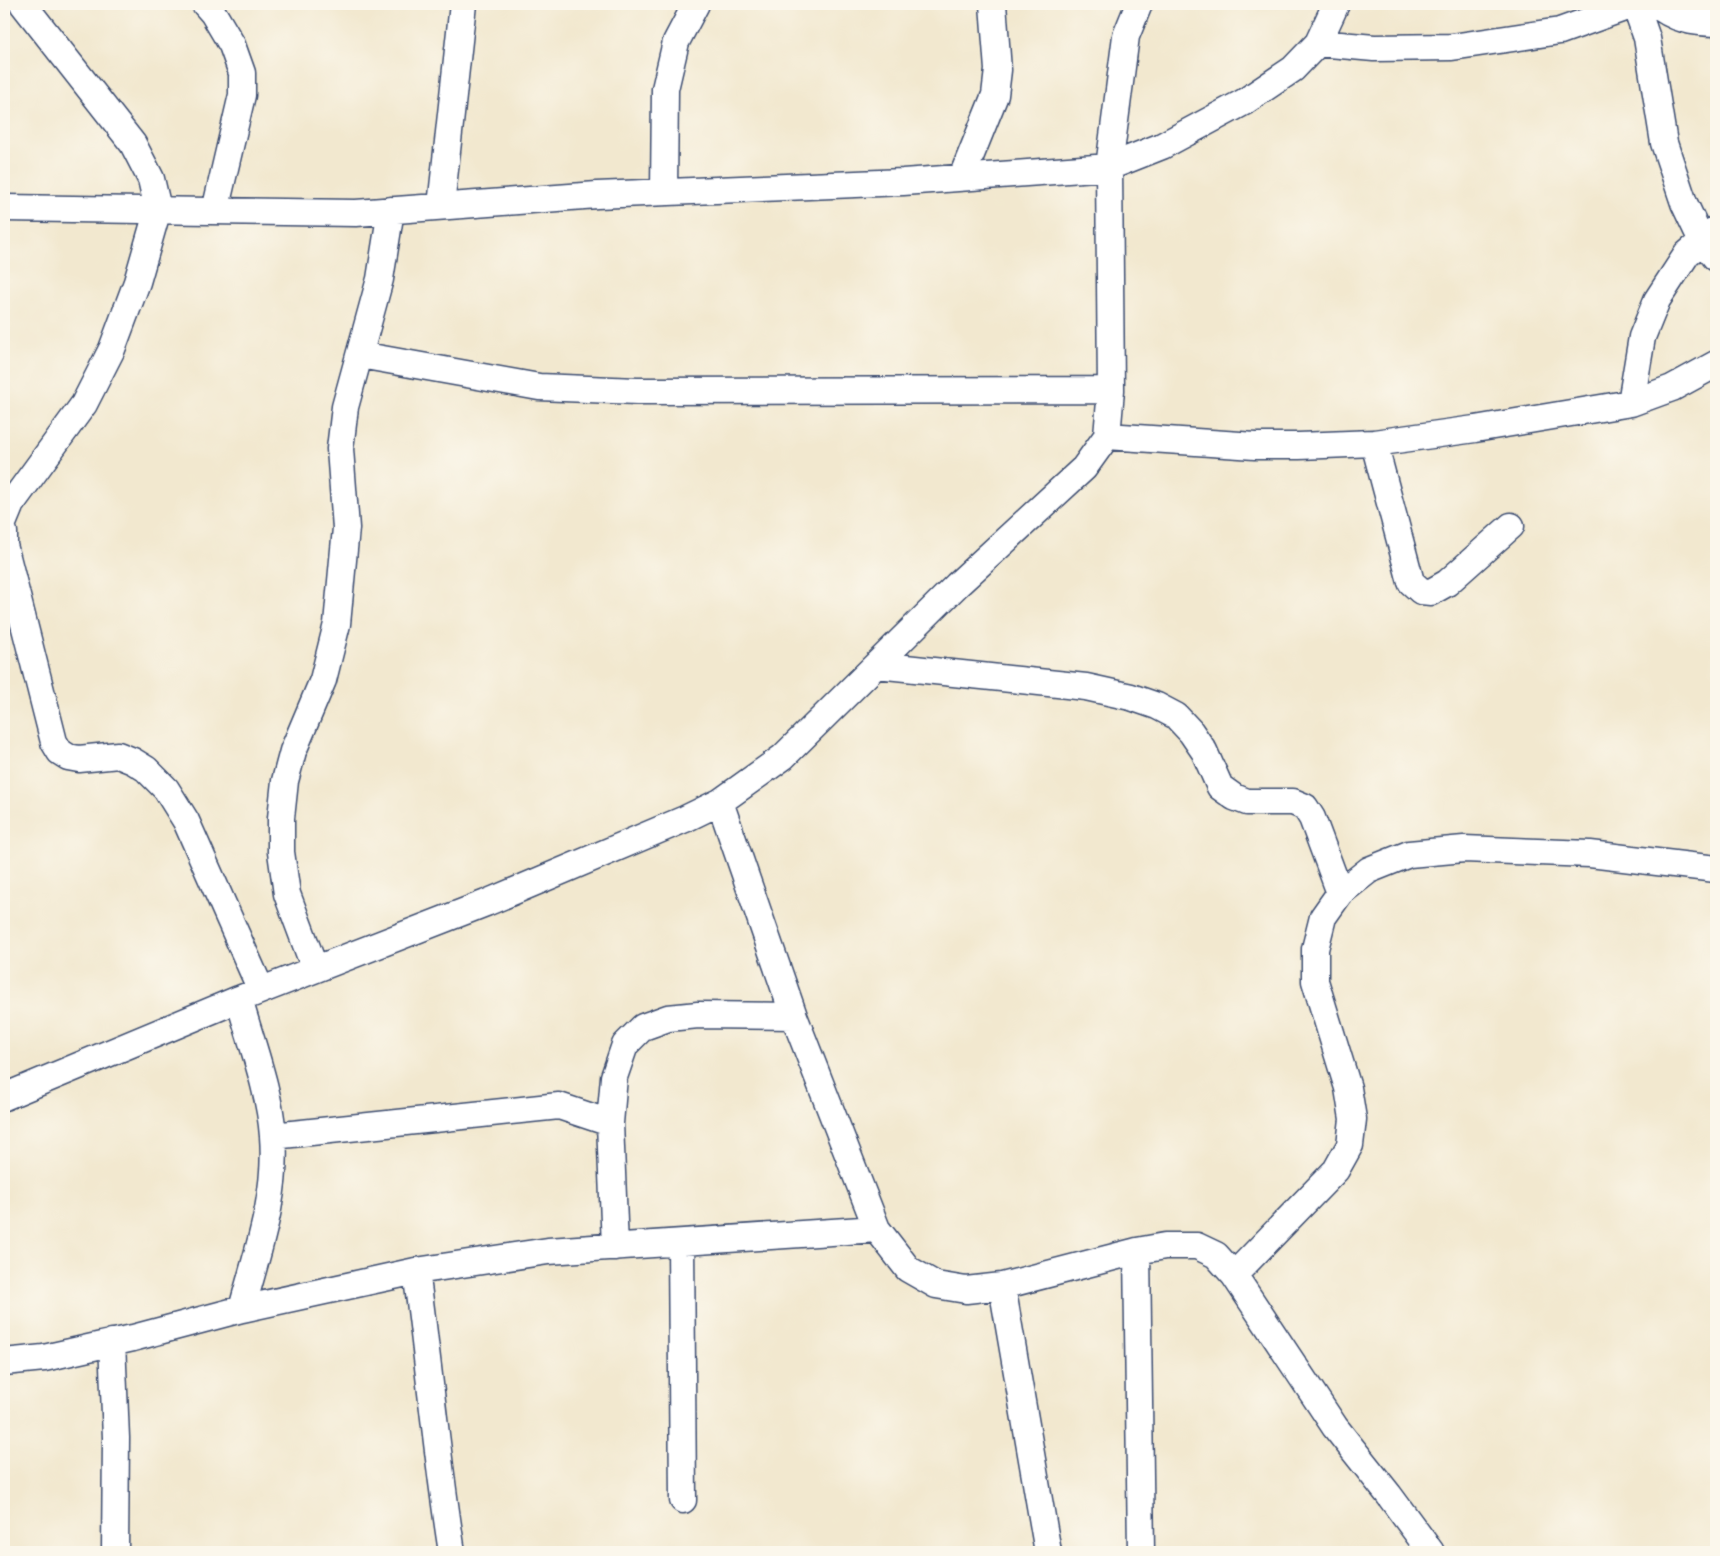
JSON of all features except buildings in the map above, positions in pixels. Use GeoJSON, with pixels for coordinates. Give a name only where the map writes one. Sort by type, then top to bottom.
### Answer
{"type":"FeatureCollection","features":[{"type":"Feature","properties":{"kind":"street"},"geometry":{"type":"LineString","coordinates":[[4,520],[11,504],[84,404],[112,348],[137,282],[158,209],[151,179],[133,144],[23,4]]}},
{"type":"Feature","properties":{"kind":"street"},"geometry":{"type":"LineString","coordinates":[[205,4],[213,13],[232,45],[242,73],[242,95],[215,211]]}},
{"type":"Feature","properties":{"kind":"street"},"geometry":{"type":"LineString","coordinates":[[441,206],[463,4]]}},
{"type":"Feature","properties":{"kind":"street"},"geometry":{"type":"LineString","coordinates":[[664,192],[665,89],[676,42],[696,4]]}},
{"type":"Feature","properties":{"kind":"street"},"geometry":{"type":"LineString","coordinates":[[962,177],[995,95],[998,70],[993,4]]}},
{"type":"Feature","properties":{"kind":"street"},"geometry":{"type":"LineString","coordinates":[[4,1097],[250,995],[486,903],[685,819],[720,802],[783,757],[957,585],[1084,468],[1107,436],[1111,390],[1109,167],[1126,36],[1139,4]]}},
{"type":"Feature","properties":{"kind":"street"},"geometry":{"type":"LineString","coordinates":[[4,208],[356,213],[597,195],[903,182],[1109,167],[1162,146],[1244,102],[1294,70],[1318,43],[1336,4]]}},
{"type":"Feature","properties":{"kind":"street"},"geometry":{"type":"LineString","coordinates":[[1318,43],[1374,48],[1452,47],[1560,31],[1635,4],[1647,38],[1664,143],[1684,203],[1711,243],[1688,254],[1657,300],[1642,338],[1631,403]]}},
{"type":"Feature","properties":{"kind":"street"},"geometry":{"type":"LineString","coordinates":[[1656,4],[1667,13],[1694,22],[1716,23]]}},
{"type":"Feature","properties":{"kind":"street"},"geometry":{"type":"LineString","coordinates":[[315,969],[287,894],[281,852],[281,818],[285,781],[293,751],[323,680],[337,624],[346,528],[340,449],[345,407],[380,279],[391,210]]}},
{"type":"Feature","properties":{"kind":"street"},"geometry":{"type":"LineString","coordinates":[[360,355],[539,387],[637,392],[1111,390]]}},
{"type":"Feature","properties":{"kind":"street"},"geometry":{"type":"LineString","coordinates":[[1107,436],[1254,446],[1374,443],[1475,429],[1631,403],[1672,388],[1716,364]]}},
{"type":"Feature","properties":{"kind":"street"},"geometry":{"type":"LineString","coordinates":[[1374,443],[1411,582],[1421,591],[1431,592],[1447,583],[1511,526]]}},
{"type":"Feature","properties":{"kind":"street"},"geometry":{"type":"LineString","coordinates":[[4,532],[10,594],[54,742],[60,752],[68,757],[79,759],[118,755],[133,761],[146,770],[166,789],[186,821],[250,995],[273,1136],[273,1184],[242,1309]]}},
{"type":"Feature","properties":{"kind":"street"},"geometry":{"type":"LineString","coordinates":[[877,665],[1086,687],[1157,706],[1176,716],[1191,732],[1204,751],[1220,787],[1234,797],[1247,802],[1293,802],[1305,807],[1312,818],[1340,893]]}},
{"type":"Feature","properties":{"kind":"street"},"geometry":{"type":"LineString","coordinates":[[720,802],[794,1016],[877,1229],[908,1269],[936,1285],[966,1290],[1002,1286],[1165,1246],[1197,1246],[1216,1255],[1234,1274],[1335,1427],[1389,1495],[1430,1552]]}},
{"type":"Feature","properties":{"kind":"street"},"geometry":{"type":"LineString","coordinates":[[1234,1274],[1336,1170],[1350,1145],[1353,1119],[1348,1088],[1315,982],[1315,948],[1323,917],[1340,893],[1369,870],[1409,854],[1464,849],[1590,854],[1716,869]]}},
{"type":"Feature","properties":{"kind":"street"},"geometry":{"type":"LineString","coordinates":[[615,1247],[610,1122],[614,1077],[625,1045],[644,1027],[668,1018],[698,1015],[794,1016]]}},
{"type":"Feature","properties":{"kind":"street"},"geometry":{"type":"LineString","coordinates":[[273,1136],[559,1106],[610,1122]]}},
{"type":"Feature","properties":{"kind":"street"},"geometry":{"type":"LineString","coordinates":[[4,1362],[44,1358],[242,1309],[416,1271],[548,1251],[877,1229]]}},
{"type":"Feature","properties":{"kind":"street"},"geometry":{"type":"LineString","coordinates":[[681,1243],[683,1500]]}},
{"type":"Feature","properties":{"kind":"street"},"geometry":{"type":"LineString","coordinates":[[1137,1252],[1141,1552]]}},
{"type":"Feature","properties":{"kind":"street"},"geometry":{"type":"LineString","coordinates":[[416,1271],[430,1371],[440,1476],[452,1552]]}},
{"type":"Feature","properties":{"kind":"street"},"geometry":{"type":"LineString","coordinates":[[1002,1286],[1048,1552]]}},
{"type":"Feature","properties":{"kind":"street"},"geometry":{"type":"LineString","coordinates":[[112,1342],[116,1438],[114,1552]]}}]}
